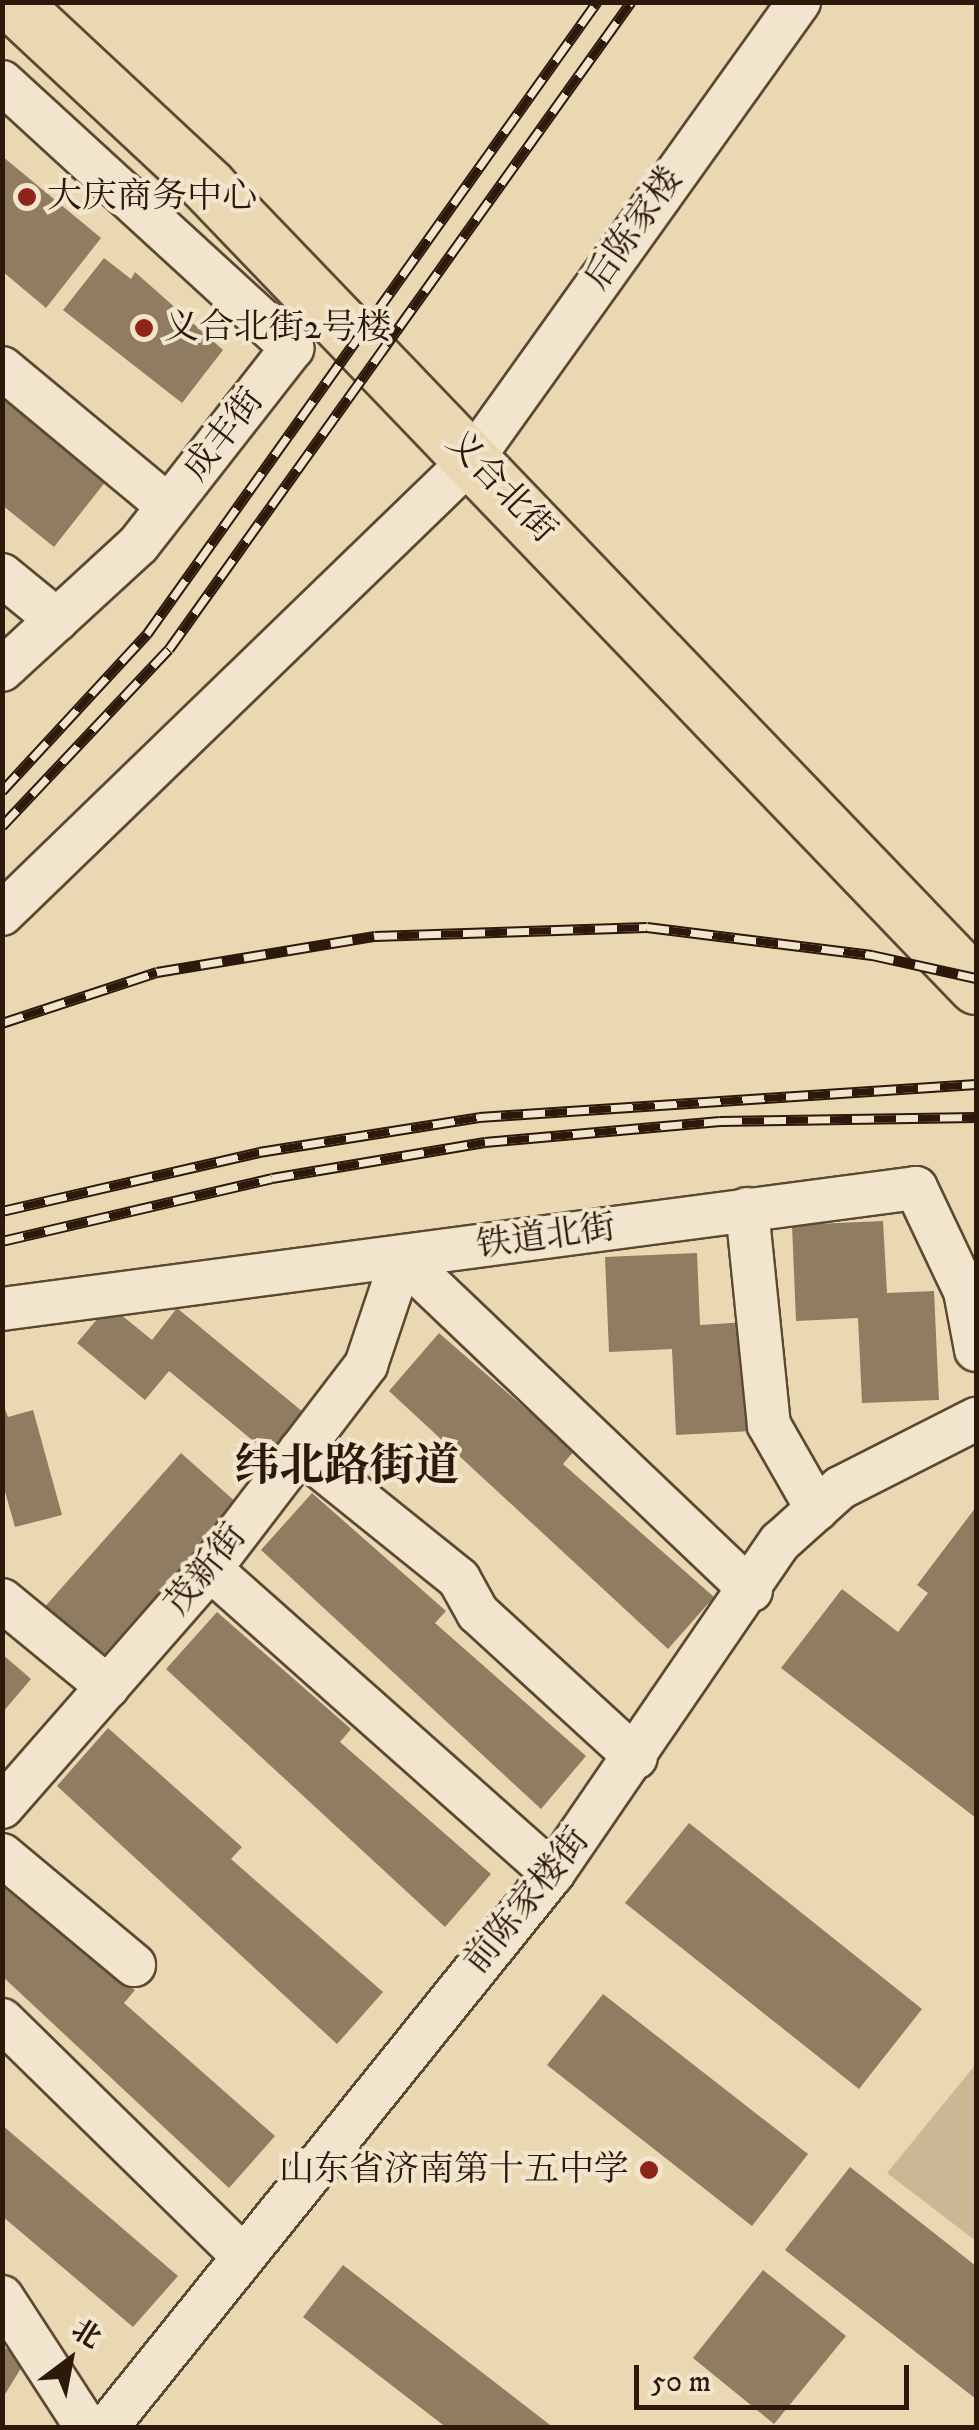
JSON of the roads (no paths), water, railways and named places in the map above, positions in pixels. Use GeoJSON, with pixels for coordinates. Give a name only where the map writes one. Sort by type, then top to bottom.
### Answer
{"type":"FeatureCollection","features":[{"type":"Feature","properties":{"kind":"main road","name":"义合北街"},"geometry":{"type":"LineString","coordinates":[[11,2],[208,186],[976,986]]}},
{"type":"Feature","properties":{"kind":"street","name":"后陈家楼"},"geometry":{"type":"LineString","coordinates":[[2,914],[473,458],[799,2]]}},
{"type":"Feature","properties":{"kind":"street","name":"成丰街"},"geometry":{"type":"LineString","coordinates":[[2,82],[292,348],[168,506],[57,620],[2,670]]}},
{"type":"Feature","properties":{"kind":"street"},"geometry":{"type":"LineString","coordinates":[[2,368],[168,506]]}},
{"type":"Feature","properties":{"kind":"street"},"geometry":{"type":"LineString","coordinates":[[2,575],[57,620]]}},
{"type":"Feature","properties":{"kind":"street","name":"铁道北街"},"geometry":{"type":"LineString","coordinates":[[2,1308],[916,1188],[965,1290],[976,1350]]}},
{"type":"Feature","properties":{"kind":"street"},"geometry":{"type":"LineString","coordinates":[[748,1209],[769,1425],[817,1508]]}},
{"type":"Feature","properties":{"kind":"street"},"geometry":{"type":"LineString","coordinates":[[402,1258],[751,1590]]}},
{"type":"Feature","properties":{"kind":"street","name":"茂新街"},"geometry":{"type":"LineString","coordinates":[[2,1807],[210,1568],[366,1364],[402,1258]]}},
{"type":"Feature","properties":{"kind":"street","name":"前陈家楼街"},"geometry":{"type":"LineString","coordinates":[[106,2428],[242,2254],[553,1874],[751,1590],[780,1542],[817,1508],[950,1425],[976,1419]]}},
{"type":"Feature","properties":{"kind":"street"},"geometry":{"type":"LineString","coordinates":[[300,1451],[460,1580],[478,1613],[636,1758]]}},
{"type":"Feature","properties":{"kind":"street"},"geometry":{"type":"LineString","coordinates":[[210,1568],[553,1874]]}},
{"type":"Feature","properties":{"kind":"street"},"geometry":{"type":"LineString","coordinates":[[2,1600],[108,1687]]}},
{"type":"Feature","properties":{"kind":"street"},"geometry":{"type":"LineString","coordinates":[[2,1856],[134,1965]]}},
{"type":"Feature","properties":{"kind":"street"},"geometry":{"type":"LineString","coordinates":[[2,2020],[242,2254]]}},
{"type":"Feature","properties":{"kind":"street"},"geometry":{"type":"LineString","coordinates":[[2,2297],[87,2428]]}},
{"type":"Feature","properties":{"kind":"railway"},"geometry":{"type":"LineString","coordinates":[[2,791],[147,634],[597,2]]}},
{"type":"Feature","properties":{"kind":"railway"},"geometry":{"type":"LineString","coordinates":[[2,826],[169,649],[631,2]]}},
{"type":"Feature","properties":{"kind":"railway"},"geometry":{"type":"LineString","coordinates":[[2,1023],[157,972],[375,936],[647,927],[872,955],[976,978]]}},
{"type":"Feature","properties":{"kind":"railway"},"geometry":{"type":"LineString","coordinates":[[2,1211],[259,1152],[479,1117],[976,1084]]}},
{"type":"Feature","properties":{"kind":"railway"},"geometry":{"type":"LineString","coordinates":[[2,1241],[272,1178],[485,1142],[720,1121],[976,1117]]}},
{"type":"Feature","properties":{"kind":"place","name":"大庆商务中心"},"geometry":{"type":"Point","coordinates":[27,197]}},
{"type":"Feature","properties":{"kind":"place","name":"义合北街2号楼"},"geometry":{"type":"Point","coordinates":[144,328]}},
{"type":"Feature","properties":{"kind":"place","name":"山东省济南第十五中学"},"geometry":{"type":"Point","coordinates":[649,2170]}},
{"type":"Feature","properties":{"kind":"district","name":"纬北路街道"},"geometry":{"type":"Point","coordinates":[347,1468]}}]}
